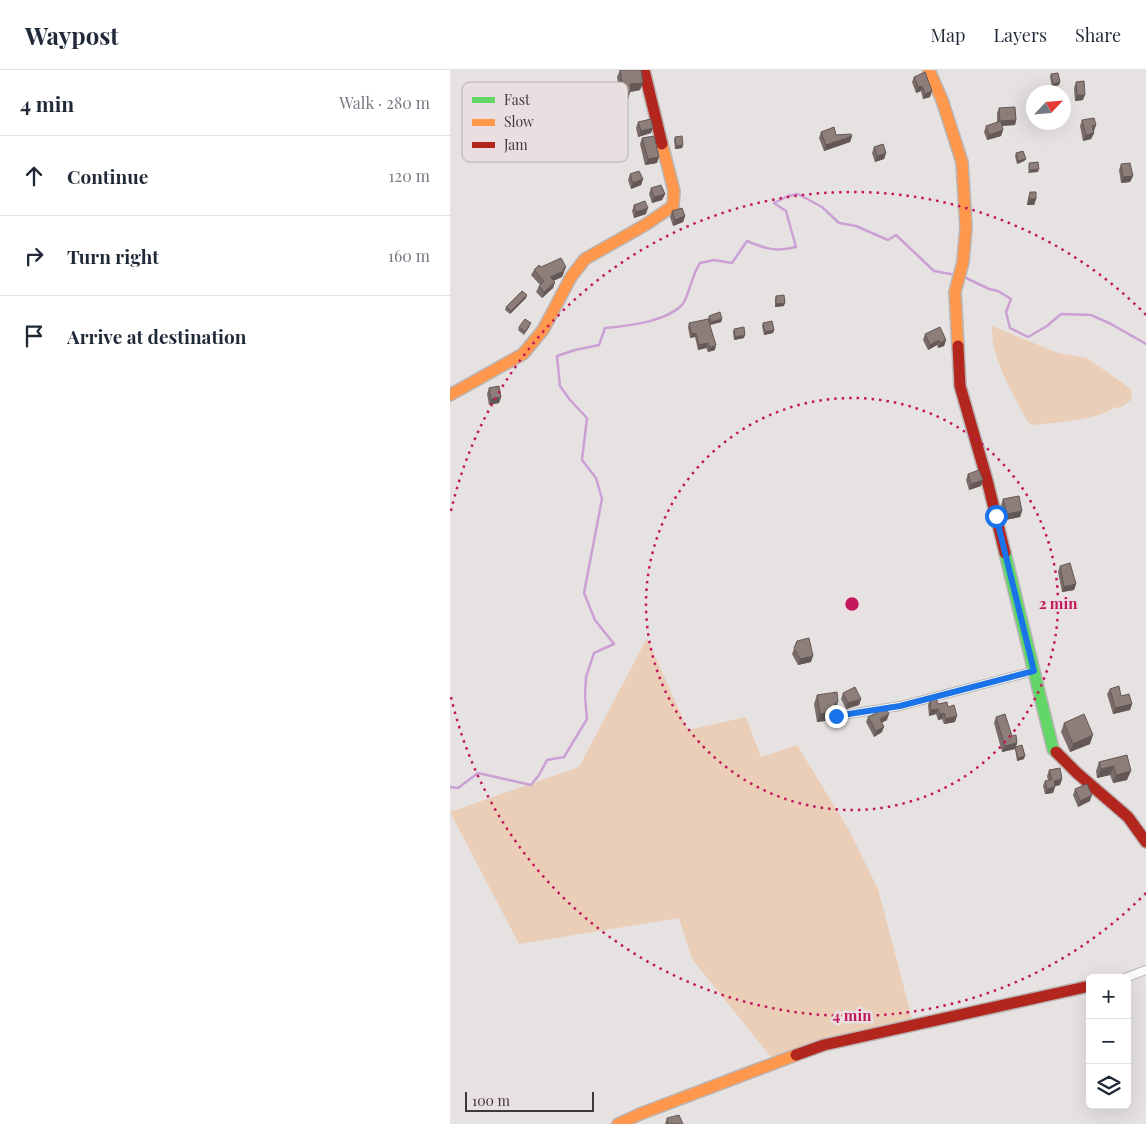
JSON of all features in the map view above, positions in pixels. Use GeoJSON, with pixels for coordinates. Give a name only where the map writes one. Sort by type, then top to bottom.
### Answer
{"type":"FeatureCollection","features":[{"type":"Feature","properties":{"kind":"street"},"geometry":{"type":"LineString","coordinates":[[450,395],[524,354],[543,330],[571,277],[585,259],[645,225],[673,206],[674,190],[644,70]]}},
{"type":"Feature","properties":{"kind":"street"},"geometry":{"type":"LineString","coordinates":[[929,70],[942,100],[962,162],[966,227],[963,262],[955,292],[960,386],[987,480],[1053,749],[1077,773],[1128,817],[1146,842]]}},
{"type":"Feature","properties":{"kind":"street"},"geometry":{"type":"LineString","coordinates":[[836,716],[900,706],[1034,671]]}},
{"type":"Feature","properties":{"kind":"street"},"geometry":{"type":"LineString","coordinates":[[1131,976],[1146,970]]}},
{"type":"Feature","properties":{"kind":"street"},"geometry":{"type":"LineString","coordinates":[[618,1124],[824,1045],[1086,987]]}},
{"type":"Feature","properties":{"kind":"shaded area"},"geometry":{"type":"Polygon","coordinates":[[[992,326],[1058,353],[1087,358],[1131,389],[1132,399],[1122,407],[1114,408],[1096,416],[1031,425],[1015,399],[1004,375],[992,338],[992,326]]]}},
{"type":"Feature","properties":{"kind":"shaded area"},"geometry":{"type":"Polygon","coordinates":[[[647,638],[688,730],[746,717],[761,757],[797,745],[849,830],[878,889],[912,1018],[824,1045],[776,1063],[692,959],[679,918],[519,944],[450,812],[579,767],[647,638]]]}},
{"type":"Feature","properties":{"kind":"building"},"geometry":{"type":"Polygon","coordinates":[[[620,70],[641,70],[643,83],[630,84],[631,91],[628,92],[628,82],[622,82],[620,70]]]}},
{"type":"Feature","properties":{"kind":"building"},"geometry":{"type":"Polygon","coordinates":[[[925,72],[932,91],[925,94],[922,86],[918,87],[914,77],[925,72]]]}},
{"type":"Feature","properties":{"kind":"building"},"geometry":{"type":"Polygon","coordinates":[[[1058,73],[1060,82],[1053,84],[1051,74],[1058,73]]]}},
{"type":"Feature","properties":{"kind":"building"},"geometry":{"type":"Polygon","coordinates":[[[1084,81],[1085,95],[1077,95],[1076,82],[1084,81]]]}},
{"type":"Feature","properties":{"kind":"building"},"geometry":{"type":"Polygon","coordinates":[[[1015,107],[1016,120],[1000,121],[999,108],[1015,107]]]}},
{"type":"Feature","properties":{"kind":"building"},"geometry":{"type":"Polygon","coordinates":[[[1094,118],[1096,125],[1092,126],[1094,133],[1086,135],[1082,120],[1094,118]]]}},
{"type":"Feature","properties":{"kind":"building"},"geometry":{"type":"Polygon","coordinates":[[[651,119],[653,128],[641,131],[638,122],[651,119]]]}},
{"type":"Feature","properties":{"kind":"building"},"geometry":{"type":"Polygon","coordinates":[[[1001,121],[1003,130],[989,135],[986,126],[1001,121]]]}},
{"type":"Feature","properties":{"kind":"building"},"geometry":{"type":"Polygon","coordinates":[[[834,127],[836,135],[851,134],[852,136],[826,145],[821,132],[834,127]]]}},
{"type":"Feature","properties":{"kind":"building"},"geometry":{"type":"Polygon","coordinates":[[[654,136],[659,157],[648,159],[642,138],[654,136]]]}},
{"type":"Feature","properties":{"kind":"building"},"geometry":{"type":"Polygon","coordinates":[[[682,136],[683,145],[676,146],[675,137],[682,136]]]}},
{"type":"Feature","properties":{"kind":"building"},"geometry":{"type":"Polygon","coordinates":[[[883,144],[886,153],[877,156],[874,147],[883,144]]]}},
{"type":"Feature","properties":{"kind":"building"},"geometry":{"type":"Polygon","coordinates":[[[1023,151],[1026,159],[1018,161],[1016,153],[1023,151]]]}},
{"type":"Feature","properties":{"kind":"building"},"geometry":{"type":"Polygon","coordinates":[[[1038,162],[1039,169],[1029,170],[1029,163],[1038,162]]]}},
{"type":"Feature","properties":{"kind":"building"},"geometry":{"type":"Polygon","coordinates":[[[1130,163],[1133,176],[1123,177],[1121,164],[1130,163]]]}},
{"type":"Feature","properties":{"kind":"building"},"geometry":{"type":"Polygon","coordinates":[[[639,171],[643,179],[633,183],[630,174],[639,171]]]}},
{"type":"Feature","properties":{"kind":"building"},"geometry":{"type":"Polygon","coordinates":[[[661,185],[665,194],[654,197],[651,188],[661,185]]]}},
{"type":"Feature","properties":{"kind":"building"},"geometry":{"type":"Polygon","coordinates":[[[1030,192],[1036,192],[1036,199],[1029,199],[1030,192]]]}},
{"type":"Feature","properties":{"kind":"building"},"geometry":{"type":"Polygon","coordinates":[[[645,201],[648,208],[636,212],[634,205],[645,201]]]}},
{"type":"Feature","properties":{"kind":"building"},"geometry":{"type":"Polygon","coordinates":[[[682,208],[685,216],[675,220],[672,211],[682,208]]]}},
{"type":"Feature","properties":{"kind":"building"},"geometry":{"type":"Polygon","coordinates":[[[561,258],[566,267],[563,269],[564,271],[550,277],[555,282],[544,292],[539,286],[544,281],[534,270],[539,265],[541,267],[561,258]]]}},
{"type":"Feature","properties":{"kind":"building"},"geometry":{"type":"Polygon","coordinates":[[[522,291],[527,295],[511,311],[506,307],[522,291]]]}},
{"type":"Feature","properties":{"kind":"building"},"geometry":{"type":"Polygon","coordinates":[[[784,295],[785,303],[776,304],[776,296],[784,295]]]}},
{"type":"Feature","properties":{"kind":"building"},"geometry":{"type":"Polygon","coordinates":[[[720,312],[722,319],[711,322],[709,316],[720,312]]]}},
{"type":"Feature","properties":{"kind":"building"},"geometry":{"type":"Polygon","coordinates":[[[525,319],[531,323],[525,332],[519,327],[525,319]]]}},
{"type":"Feature","properties":{"kind":"building"},"geometry":{"type":"Polygon","coordinates":[[[708,319],[716,345],[710,348],[708,343],[699,345],[696,333],[692,334],[689,323],[708,319]]]}},
{"type":"Feature","properties":{"kind":"building"},"geometry":{"type":"Polygon","coordinates":[[[772,321],[774,330],[765,332],[763,323],[772,321]]]}},
{"type":"Feature","properties":{"kind":"building"},"geometry":{"type":"Polygon","coordinates":[[[744,327],[745,335],[735,337],[734,329],[744,327]]]}},
{"type":"Feature","properties":{"kind":"building"},"geometry":{"type":"Polygon","coordinates":[[[940,327],[946,340],[940,343],[939,340],[930,345],[925,334],[940,327]]]}},
{"type":"Feature","properties":{"kind":"building"},"geometry":{"type":"Polygon","coordinates":[[[499,386],[501,397],[491,399],[489,388],[499,386]]]}},
{"type":"Feature","properties":{"kind":"building"},"geometry":{"type":"Polygon","coordinates":[[[979,470],[983,480],[971,484],[968,474],[979,470]]]}},
{"type":"Feature","properties":{"kind":"building"},"geometry":{"type":"Polygon","coordinates":[[[1019,496],[1022,511],[1007,514],[1003,499],[1019,496]]]}},
{"type":"Feature","properties":{"kind":"building"},"geometry":{"type":"Polygon","coordinates":[[[1070,563],[1076,584],[1064,587],[1060,566],[1070,563]]]}},
{"type":"Feature","properties":{"kind":"building"},"geometry":{"type":"Polygon","coordinates":[[[809,638],[813,656],[800,659],[794,648],[797,641],[809,638]]]}},
{"type":"Feature","properties":{"kind":"building"},"geometry":{"type":"Polygon","coordinates":[[[1119,686],[1121,696],[1129,694],[1132,704],[1115,708],[1110,689],[1119,686]]]}},
{"type":"Feature","properties":{"kind":"building"},"geometry":{"type":"Polygon","coordinates":[[[855,687],[861,699],[848,703],[843,693],[855,687]]]}},
{"type":"Feature","properties":{"kind":"building"},"geometry":{"type":"Polygon","coordinates":[[[837,692],[838,702],[835,703],[834,708],[836,711],[820,714],[817,695],[837,692]]]}},
{"type":"Feature","properties":{"kind":"building"},"geometry":{"type":"Polygon","coordinates":[[[936,698],[938,704],[947,702],[948,707],[954,705],[957,716],[946,719],[944,713],[940,714],[938,709],[931,710],[930,699],[936,698]]]}},
{"type":"Feature","properties":{"kind":"building"},"geometry":{"type":"Polygon","coordinates":[[[886,708],[889,714],[880,719],[884,727],[876,731],[868,717],[886,708]]]}},
{"type":"Feature","properties":{"kind":"building"},"geometry":{"type":"Polygon","coordinates":[[[1005,714],[1012,736],[1016,735],[1017,743],[1005,746],[996,717],[1005,714]]]}},
{"type":"Feature","properties":{"kind":"building"},"geometry":{"type":"Polygon","coordinates":[[[1084,714],[1093,735],[1073,744],[1064,723],[1084,714]]]}},
{"type":"Feature","properties":{"kind":"building"},"geometry":{"type":"Polygon","coordinates":[[[1022,745],[1025,756],[1018,758],[1015,747],[1022,745]]]}},
{"type":"Feature","properties":{"kind":"building"},"geometry":{"type":"Polygon","coordinates":[[[1127,755],[1131,771],[1116,775],[1114,766],[1101,769],[1099,762],[1127,755]]]}},
{"type":"Feature","properties":{"kind":"building"},"geometry":{"type":"Polygon","coordinates":[[[1060,768],[1062,779],[1054,781],[1055,787],[1047,789],[1045,781],[1052,779],[1049,770],[1060,768]]]}},
{"type":"Feature","properties":{"kind":"building"},"geometry":{"type":"Polygon","coordinates":[[[1087,784],[1092,795],[1080,801],[1075,789],[1087,784]]]}},
{"type":"Feature","properties":{"kind":"building"},"geometry":{"type":"Polygon","coordinates":[[[679,1115],[683,1124],[668,1124],[667,1118],[679,1115]]]}},
{"type":"Feature","properties":{"kind":"waterway"},"geometry":{"type":"LineString","coordinates":[[450,787],[458,788],[478,773],[531,785],[547,760],[564,757],[587,719],[586,677],[594,653],[614,644],[595,620],[584,593],[602,499],[596,478],[582,460],[587,418],[560,386],[557,356],[599,345],[605,328],[646,322],[675,311],[684,302],[700,263],[714,260],[732,263],[747,241],[771,249],[796,247],[786,211],[774,203],[788,196],[798,194],[822,207],[839,223],[856,226],[888,240],[896,235],[934,271],[956,275]]}},
{"type":"Feature","properties":{"kind":"waterway"},"geometry":{"type":"LineString","coordinates":[[964,277],[989,289],[998,291],[1011,299],[1006,312],[1010,328],[1028,337],[1047,326],[1061,314],[1091,315],[1146,344]]}},
{"type":"Feature","properties":{"kind":"traffic: fast"},"geometry":{"type":"LineString","coordinates":[[1005,553],[1053,749],[1056,752]]}},
{"type":"Feature","properties":{"kind":"traffic: slow"},"geometry":{"type":"LineString","coordinates":[[929,70],[942,100],[962,162],[966,227],[963,262],[955,292],[958,346]]}},
{"type":"Feature","properties":{"kind":"traffic: slow"},"geometry":{"type":"LineString","coordinates":[[450,395],[523,354],[543,330],[571,277],[585,259],[645,225],[673,206],[674,191],[662,144]]}},
{"type":"Feature","properties":{"kind":"traffic: slow"},"geometry":{"type":"LineString","coordinates":[[618,1124],[796,1055]]}},
{"type":"Feature","properties":{"kind":"traffic: jam"},"geometry":{"type":"LineString","coordinates":[[644,70],[662,144]]}},
{"type":"Feature","properties":{"kind":"traffic: jam"},"geometry":{"type":"LineString","coordinates":[[958,346],[960,386],[987,480],[1005,553]]}},
{"type":"Feature","properties":{"kind":"traffic: jam"},"geometry":{"type":"LineString","coordinates":[[1056,752],[1077,773],[1128,817],[1146,842]]}},
{"type":"Feature","properties":{"kind":"traffic: jam"},"geometry":{"type":"LineString","coordinates":[[796,1055],[824,1045],[1086,987]]}},
{"type":"Feature","properties":{"kind":"route"},"geometry":{"type":"LineString","coordinates":[[836,716],[900,706],[1034,671],[996,516]]}}]}
